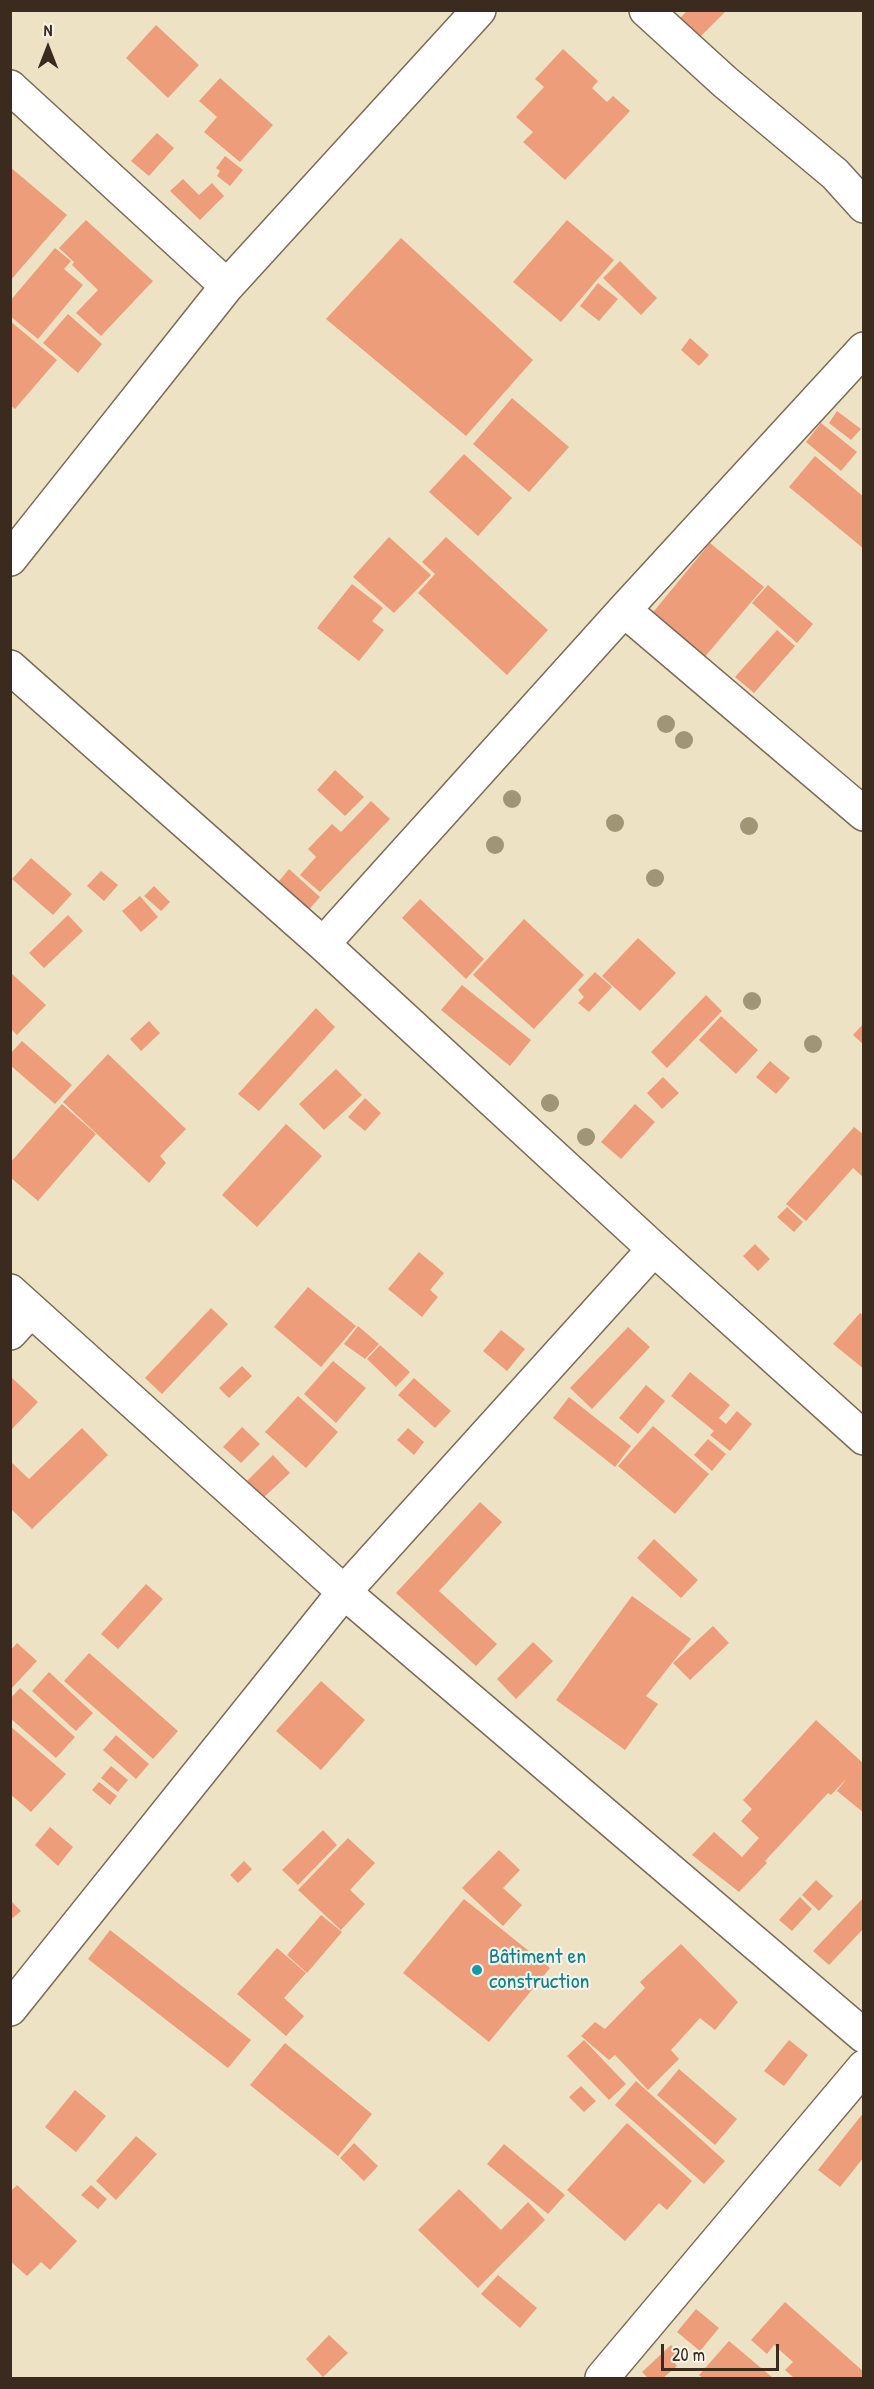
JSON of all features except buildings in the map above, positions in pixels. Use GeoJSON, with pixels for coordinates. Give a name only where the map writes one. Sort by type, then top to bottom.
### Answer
{"type":"FeatureCollection","features":[{"type":"Feature","properties":{"kind":"street"},"geometry":{"type":"LineString","coordinates":[[10,559],[227,286],[479,10]]}},
{"type":"Feature","properties":{"kind":"street"},"geometry":{"type":"LineString","coordinates":[[646,10],[725,82],[836,174],[864,206]]}},
{"type":"Feature","properties":{"kind":"street"},"geometry":{"type":"LineString","coordinates":[[10,87],[227,286]]}},
{"type":"Feature","properties":{"kind":"street"},"geometry":{"type":"LineString","coordinates":[[323,944],[624,610],[864,349]]}},
{"type":"Feature","properties":{"kind":"street"},"geometry":{"type":"LineString","coordinates":[[624,610],[864,814]]}},
{"type":"Feature","properties":{"kind":"street"},"geometry":{"type":"LineString","coordinates":[[10,667],[323,944],[654,1249],[864,1438]]}},
{"type":"Feature","properties":{"kind":"street"},"geometry":{"type":"LineString","coordinates":[[10,2009],[344,1593],[654,1249]]}},
{"type":"Feature","properties":{"kind":"street"},"geometry":{"type":"LineString","coordinates":[[17,1311],[864,2036]]}},
{"type":"Feature","properties":{"kind":"street"},"geometry":{"type":"LineString","coordinates":[[602,2379],[864,2067]]}},
{"type":"Feature","properties":{"kind":"place","name":"Bâtiment en construction"},"geometry":{"type":"Point","coordinates":[477,1970]}}]}
